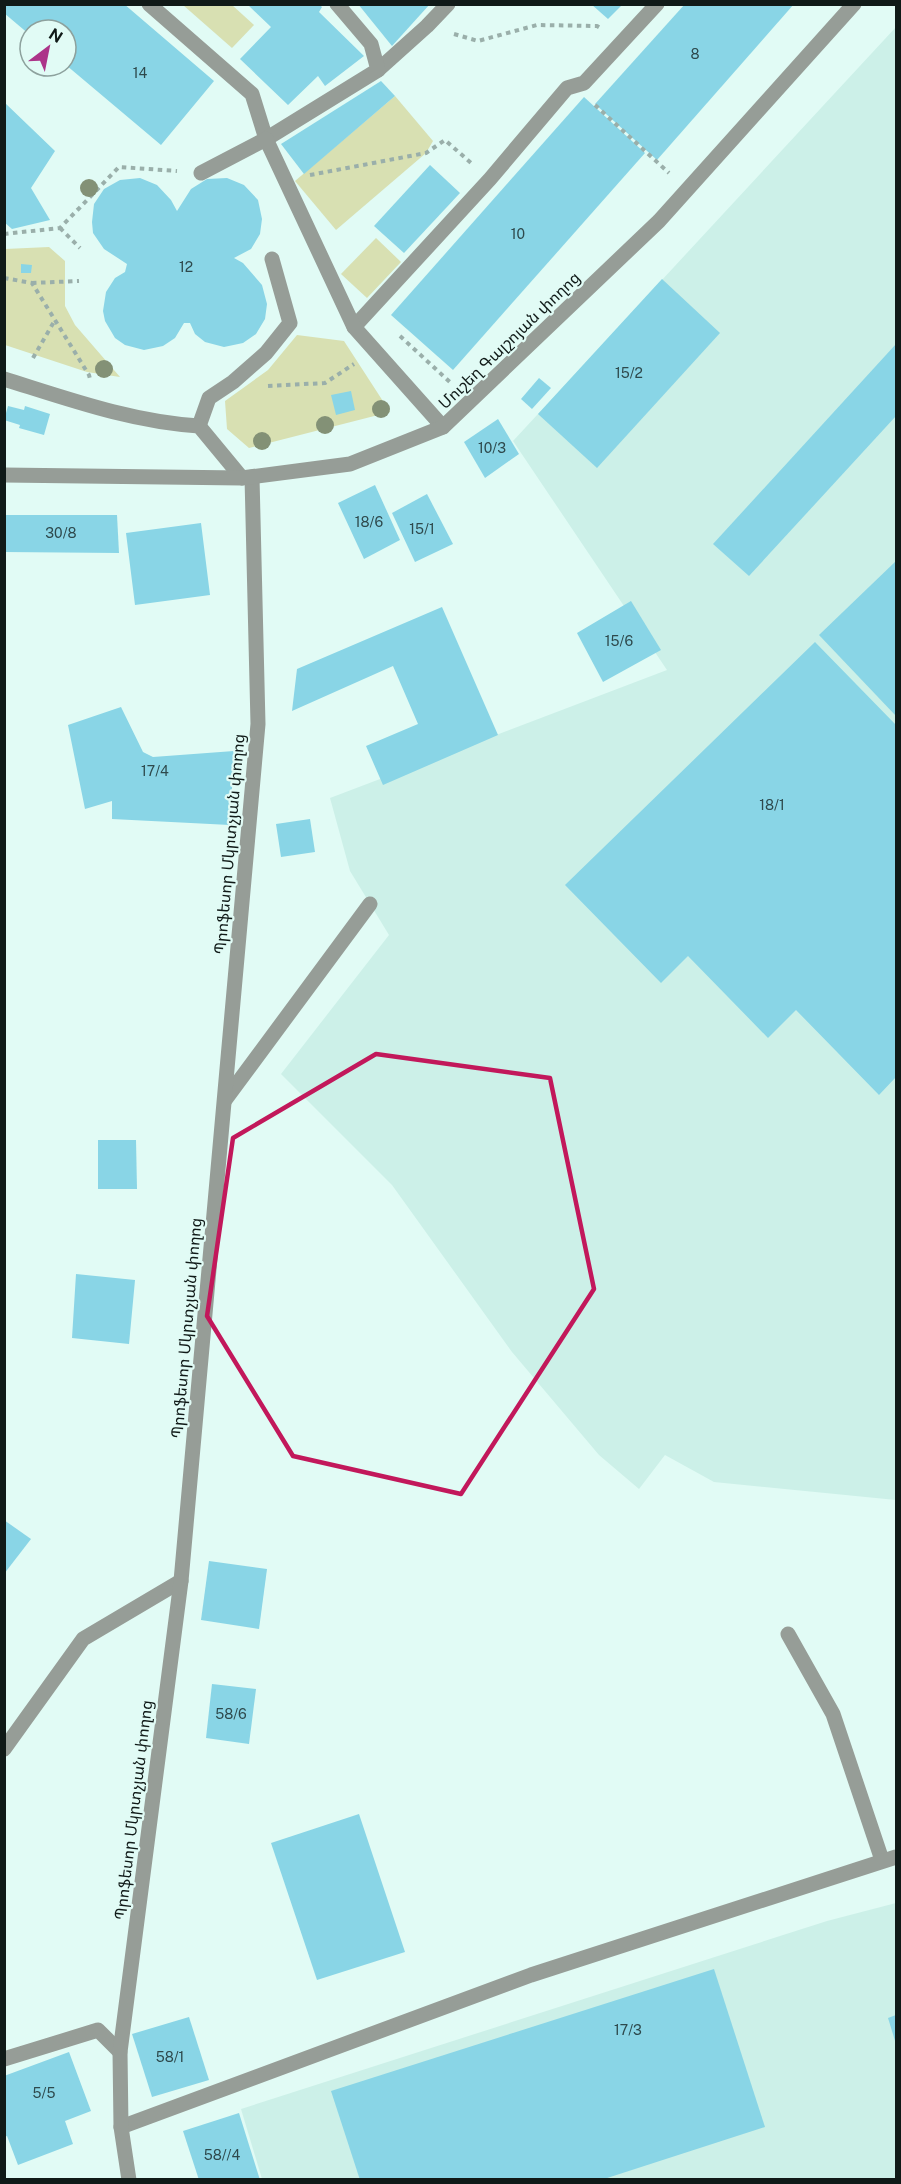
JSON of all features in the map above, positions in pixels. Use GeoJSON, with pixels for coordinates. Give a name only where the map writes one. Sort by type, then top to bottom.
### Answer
{"type":"FeatureCollection","features":[{"type":"Feature","properties":{"kind":"street"},"geometry":{"type":"LineString","coordinates":[[149,4],[252,94],[266,139],[354,327],[443,427]]}},
{"type":"Feature","properties":{"kind":"street"},"geometry":{"type":"LineString","coordinates":[[337,4],[370,44],[378,70]]}},
{"type":"Feature","properties":{"kind":"street"},"geometry":{"type":"LineString","coordinates":[[201,173],[266,139],[378,70],[448,4]]}},
{"type":"Feature","properties":{"kind":"street"},"geometry":{"type":"LineString","coordinates":[[354,327],[490,179],[567,88],[584,83],[657,4]]}},
{"type":"Feature","properties":{"kind":"street","name":"Մուշեղ Գալշոյան փողոց"},"geometry":{"type":"LineString","coordinates":[[4,475],[247,477],[350,464],[443,427],[659,221],[854,4]]}},
{"type":"Feature","properties":{"kind":"street"},"geometry":{"type":"LineString","coordinates":[[199,426],[209,398],[234,381],[266,353],[290,323],[272,259]]}},
{"type":"Feature","properties":{"kind":"street"},"geometry":{"type":"LineString","coordinates":[[4,379],[95,407],[165,424],[199,426],[247,477]]}},
{"type":"Feature","properties":{"kind":"street","name":"Պրոֆեսոր Մկրտչյան փողոց"},"geometry":{"type":"LineString","coordinates":[[129,2180],[121,2127],[120,2052],[181,1581],[258,724],[247,477]]}},
{"type":"Feature","properties":{"kind":"street"},"geometry":{"type":"LineString","coordinates":[[225,1100],[370,904]]}},
{"type":"Feature","properties":{"kind":"street"},"geometry":{"type":"LineString","coordinates":[[4,1749],[83,1639],[181,1581]]}},
{"type":"Feature","properties":{"kind":"street"},"geometry":{"type":"LineString","coordinates":[[121,2127],[531,1975],[889,1859],[833,1714],[788,1634]]}},
{"type":"Feature","properties":{"kind":"street"},"geometry":{"type":"LineString","coordinates":[[4,2059],[98,2030],[120,2052]]}},
{"type":"Feature","properties":{"kind":"path"},"geometry":{"type":"LineString","coordinates":[[427,26],[478,41],[537,25],[597,26],[624,40]]}},
{"type":"Feature","properties":{"kind":"path"},"geometry":{"type":"LineString","coordinates":[[584,83],[593,104],[671,175]]}},
{"type":"Feature","properties":{"kind":"path"},"geometry":{"type":"LineString","coordinates":[[282,173],[299,177],[426,153],[445,140],[490,179]]}},
{"type":"Feature","properties":{"kind":"path"},"geometry":{"type":"LineString","coordinates":[[4,234],[60,228],[119,166],[201,173]]}},
{"type":"Feature","properties":{"kind":"path"},"geometry":{"type":"LineString","coordinates":[[60,228],[80,248]]}},
{"type":"Feature","properties":{"kind":"path"},"geometry":{"type":"LineString","coordinates":[[4,278],[32,283],[80,281]]}},
{"type":"Feature","properties":{"kind":"path"},"geometry":{"type":"LineString","coordinates":[[32,283],[90,375],[95,407]]}},
{"type":"Feature","properties":{"kind":"path"},"geometry":{"type":"LineString","coordinates":[[33,358],[55,320]]}},
{"type":"Feature","properties":{"kind":"path"},"geometry":{"type":"LineString","coordinates":[[234,381],[243,387],[326,383],[372,348]]}},
{"type":"Feature","properties":{"kind":"path"},"geometry":{"type":"LineString","coordinates":[[419,355],[453,386]]}},
{"type":"Feature","properties":{"kind":"highlighted area"},"geometry":{"type":"Polygon","coordinates":[[[376,1054],[550,1078],[594,1289],[461,1494],[293,1456],[207,1316],[233,1138],[376,1054]]]}},
{"type":"Feature","properties":{"kind":"shaded area"},"geometry":{"type":"Polygon","coordinates":[[[896,27],[896,1500],[714,1482],[665,1455],[639,1489],[599,1455],[512,1352],[392,1185],[281,1074],[389,935],[350,871],[330,798],[667,670],[513,441],[896,27]]]}},
{"type":"Feature","properties":{"kind":"shaded area"},"geometry":{"type":"Polygon","coordinates":[[[896,1903],[896,2179],[262,2179],[241,2109],[827,1921],[896,1903]]]}},
{"type":"Feature","properties":{"kind":"green space"},"geometry":{"type":"Polygon","coordinates":[[[183,5],[232,5],[254,25],[232,48],[183,5]]]}},
{"type":"Feature","properties":{"kind":"green space"},"geometry":{"type":"Polygon","coordinates":[[[395,96],[433,141],[426,153],[336,230],[295,181],[395,96]]]}},
{"type":"Feature","properties":{"kind":"green space"},"geometry":{"type":"Polygon","coordinates":[[[376,238],[401,262],[367,298],[341,274],[376,238]]]}},
{"type":"Feature","properties":{"kind":"green space"},"geometry":{"type":"Polygon","coordinates":[[[49,247],[65,261],[65,306],[75,325],[120,377],[87,372],[5,345],[5,249],[49,247]]]}},
{"type":"Feature","properties":{"kind":"green space"},"geometry":{"type":"Polygon","coordinates":[[[297,335],[344,341],[390,412],[249,448],[227,429],[225,401],[268,370],[297,335]]]}},
{"type":"Feature","properties":{"kind":"building"},"geometry":{"type":"Polygon","coordinates":[[[4,4],[124,4],[214,81],[161,145],[78,75],[78,18],[18,18],[18,25],[4,13],[4,4]]]}},
{"type":"Feature","properties":{"kind":"building"},"geometry":{"type":"Polygon","coordinates":[[[247,4],[319,4],[322,7],[319,12],[364,56],[325,86],[318,76],[288,105],[240,59],[271,27],[247,4]]]}},
{"type":"Feature","properties":{"kind":"building"},"geometry":{"type":"Polygon","coordinates":[[[358,4],[430,4],[392,46],[358,4]]]}},
{"type":"Feature","properties":{"kind":"building"},"geometry":{"type":"Polygon","coordinates":[[[591,4],[623,4],[608,19],[591,4]]]}},
{"type":"Feature","properties":{"kind":"building"},"geometry":{"type":"Polygon","coordinates":[[[685,4],[794,4],[657,160],[595,104],[685,4]]]}},
{"type":"Feature","properties":{"kind":"building"},"geometry":{"type":"Polygon","coordinates":[[[381,81],[395,96],[304,174],[281,144],[381,81]]]}},
{"type":"Feature","properties":{"kind":"building"},"geometry":{"type":"Polygon","coordinates":[[[584,97],[645,153],[453,370],[391,315],[584,97]]]}},
{"type":"Feature","properties":{"kind":"building"},"geometry":{"type":"Polygon","coordinates":[[[4,102],[55,151],[31,188],[50,220],[12,229],[4,222],[4,102]]]}},
{"type":"Feature","properties":{"kind":"building"},"geometry":{"type":"Polygon","coordinates":[[[430,165],[460,193],[404,253],[374,226],[430,165]]]}},
{"type":"Feature","properties":{"kind":"building"},"geometry":{"type":"Polygon","coordinates":[[[140,178],[157,185],[171,200],[177,211],[191,189],[207,179],[227,178],[244,185],[258,200],[262,219],[260,234],[251,249],[234,258],[243,263],[262,285],[267,304],[265,319],[256,334],[243,343],[224,347],[205,342],[195,334],[190,323],[184,323],[175,338],[163,346],[144,350],[125,345],[115,338],[105,321],[103,311],[106,292],[115,278],[125,272],[127,264],[104,249],[93,233],[94,204],[104,189],[120,180],[140,178]]]}},
{"type":"Feature","properties":{"kind":"building"},"geometry":{"type":"Polygon","coordinates":[[[21,264],[32,265],[31,273],[21,273],[21,264]]]}},
{"type":"Feature","properties":{"kind":"building"},"geometry":{"type":"Polygon","coordinates":[[[662,279],[720,333],[597,468],[538,414],[662,279]]]}},
{"type":"Feature","properties":{"kind":"building"},"geometry":{"type":"Polygon","coordinates":[[[896,344],[896,416],[749,576],[713,544],[896,344]]]}},
{"type":"Feature","properties":{"kind":"building"},"geometry":{"type":"Polygon","coordinates":[[[539,378],[551,388],[532,409],[521,399],[539,378]]]}},
{"type":"Feature","properties":{"kind":"building"},"geometry":{"type":"Polygon","coordinates":[[[351,391],[355,410],[336,415],[331,395],[351,391]]]}},
{"type":"Feature","properties":{"kind":"building"},"geometry":{"type":"Polygon","coordinates":[[[8,406],[24,410],[25,406],[50,414],[44,435],[19,428],[20,425],[4,420],[8,406]]]}},
{"type":"Feature","properties":{"kind":"building"},"geometry":{"type":"Polygon","coordinates":[[[498,419],[519,454],[485,478],[464,442],[498,419]]]}},
{"type":"Feature","properties":{"kind":"building"},"geometry":{"type":"Polygon","coordinates":[[[375,485],[400,540],[364,559],[338,503],[375,485]]]}},
{"type":"Feature","properties":{"kind":"building"},"geometry":{"type":"Polygon","coordinates":[[[427,494],[453,544],[415,562],[392,513],[427,494]]]}},
{"type":"Feature","properties":{"kind":"building"},"geometry":{"type":"Polygon","coordinates":[[[4,515],[117,515],[119,553],[4,552],[4,515]]]}},
{"type":"Feature","properties":{"kind":"building"},"geometry":{"type":"Polygon","coordinates":[[[201,523],[210,595],[135,605],[126,533],[201,523]]]}},
{"type":"Feature","properties":{"kind":"building"},"geometry":{"type":"Polygon","coordinates":[[[896,561],[896,716],[819,635],[896,561]]]}},
{"type":"Feature","properties":{"kind":"building"},"geometry":{"type":"Polygon","coordinates":[[[631,601],[661,650],[603,682],[577,633],[631,601]]]}},
{"type":"Feature","properties":{"kind":"building"},"geometry":{"type":"Polygon","coordinates":[[[442,607],[498,735],[383,785],[366,746],[418,724],[393,666],[292,711],[297,669],[442,607]]]}},
{"type":"Feature","properties":{"kind":"building"},"geometry":{"type":"Polygon","coordinates":[[[815,642],[896,725],[896,1077],[879,1095],[796,1010],[768,1038],[688,956],[661,983],[565,885],[815,642]]]}},
{"type":"Feature","properties":{"kind":"building"},"geometry":{"type":"Polygon","coordinates":[[[121,707],[143,752],[153,757],[234,751],[230,825],[112,819],[112,801],[85,809],[68,725],[121,707]]]}},
{"type":"Feature","properties":{"kind":"building"},"geometry":{"type":"Polygon","coordinates":[[[310,819],[315,852],[281,857],[276,824],[310,819]]]}},
{"type":"Feature","properties":{"kind":"building"},"geometry":{"type":"Polygon","coordinates":[[[98,1140],[136,1140],[137,1189],[98,1189],[98,1140]]]}},
{"type":"Feature","properties":{"kind":"building"},"geometry":{"type":"Polygon","coordinates":[[[76,1274],[135,1280],[129,1344],[72,1338],[76,1274]]]}},
{"type":"Feature","properties":{"kind":"building"},"geometry":{"type":"Polygon","coordinates":[[[4,1520],[31,1539],[4,1574],[4,1520]]]}},
{"type":"Feature","properties":{"kind":"building"},"geometry":{"type":"Polygon","coordinates":[[[209,1561],[267,1569],[259,1629],[201,1620],[209,1561]]]}},
{"type":"Feature","properties":{"kind":"building"},"geometry":{"type":"Polygon","coordinates":[[[212,1684],[256,1689],[249,1744],[206,1738],[212,1684]]]}},
{"type":"Feature","properties":{"kind":"building"},"geometry":{"type":"Polygon","coordinates":[[[359,1814],[405,1952],[317,1980],[271,1843],[359,1814]]]}},
{"type":"Feature","properties":{"kind":"building"},"geometry":{"type":"Polygon","coordinates":[[[714,1969],[765,2127],[601,2180],[360,2180],[331,2091],[714,1969]]]}},
{"type":"Feature","properties":{"kind":"building"},"geometry":{"type":"Polygon","coordinates":[[[896,2015],[896,2044],[888,2018],[896,2015]]]}},
{"type":"Feature","properties":{"kind":"building"},"geometry":{"type":"Polygon","coordinates":[[[189,2017],[209,2080],[152,2097],[132,2034],[189,2017]]]}},
{"type":"Feature","properties":{"kind":"building"},"geometry":{"type":"Polygon","coordinates":[[[69,2052],[91,2111],[65,2121],[73,2144],[18,2165],[7,2136],[4,2137],[4,2076],[69,2052]]]}},
{"type":"Feature","properties":{"kind":"building"},"geometry":{"type":"Polygon","coordinates":[[[239,2113],[260,2180],[199,2180],[183,2131],[239,2113]]]}}]}
